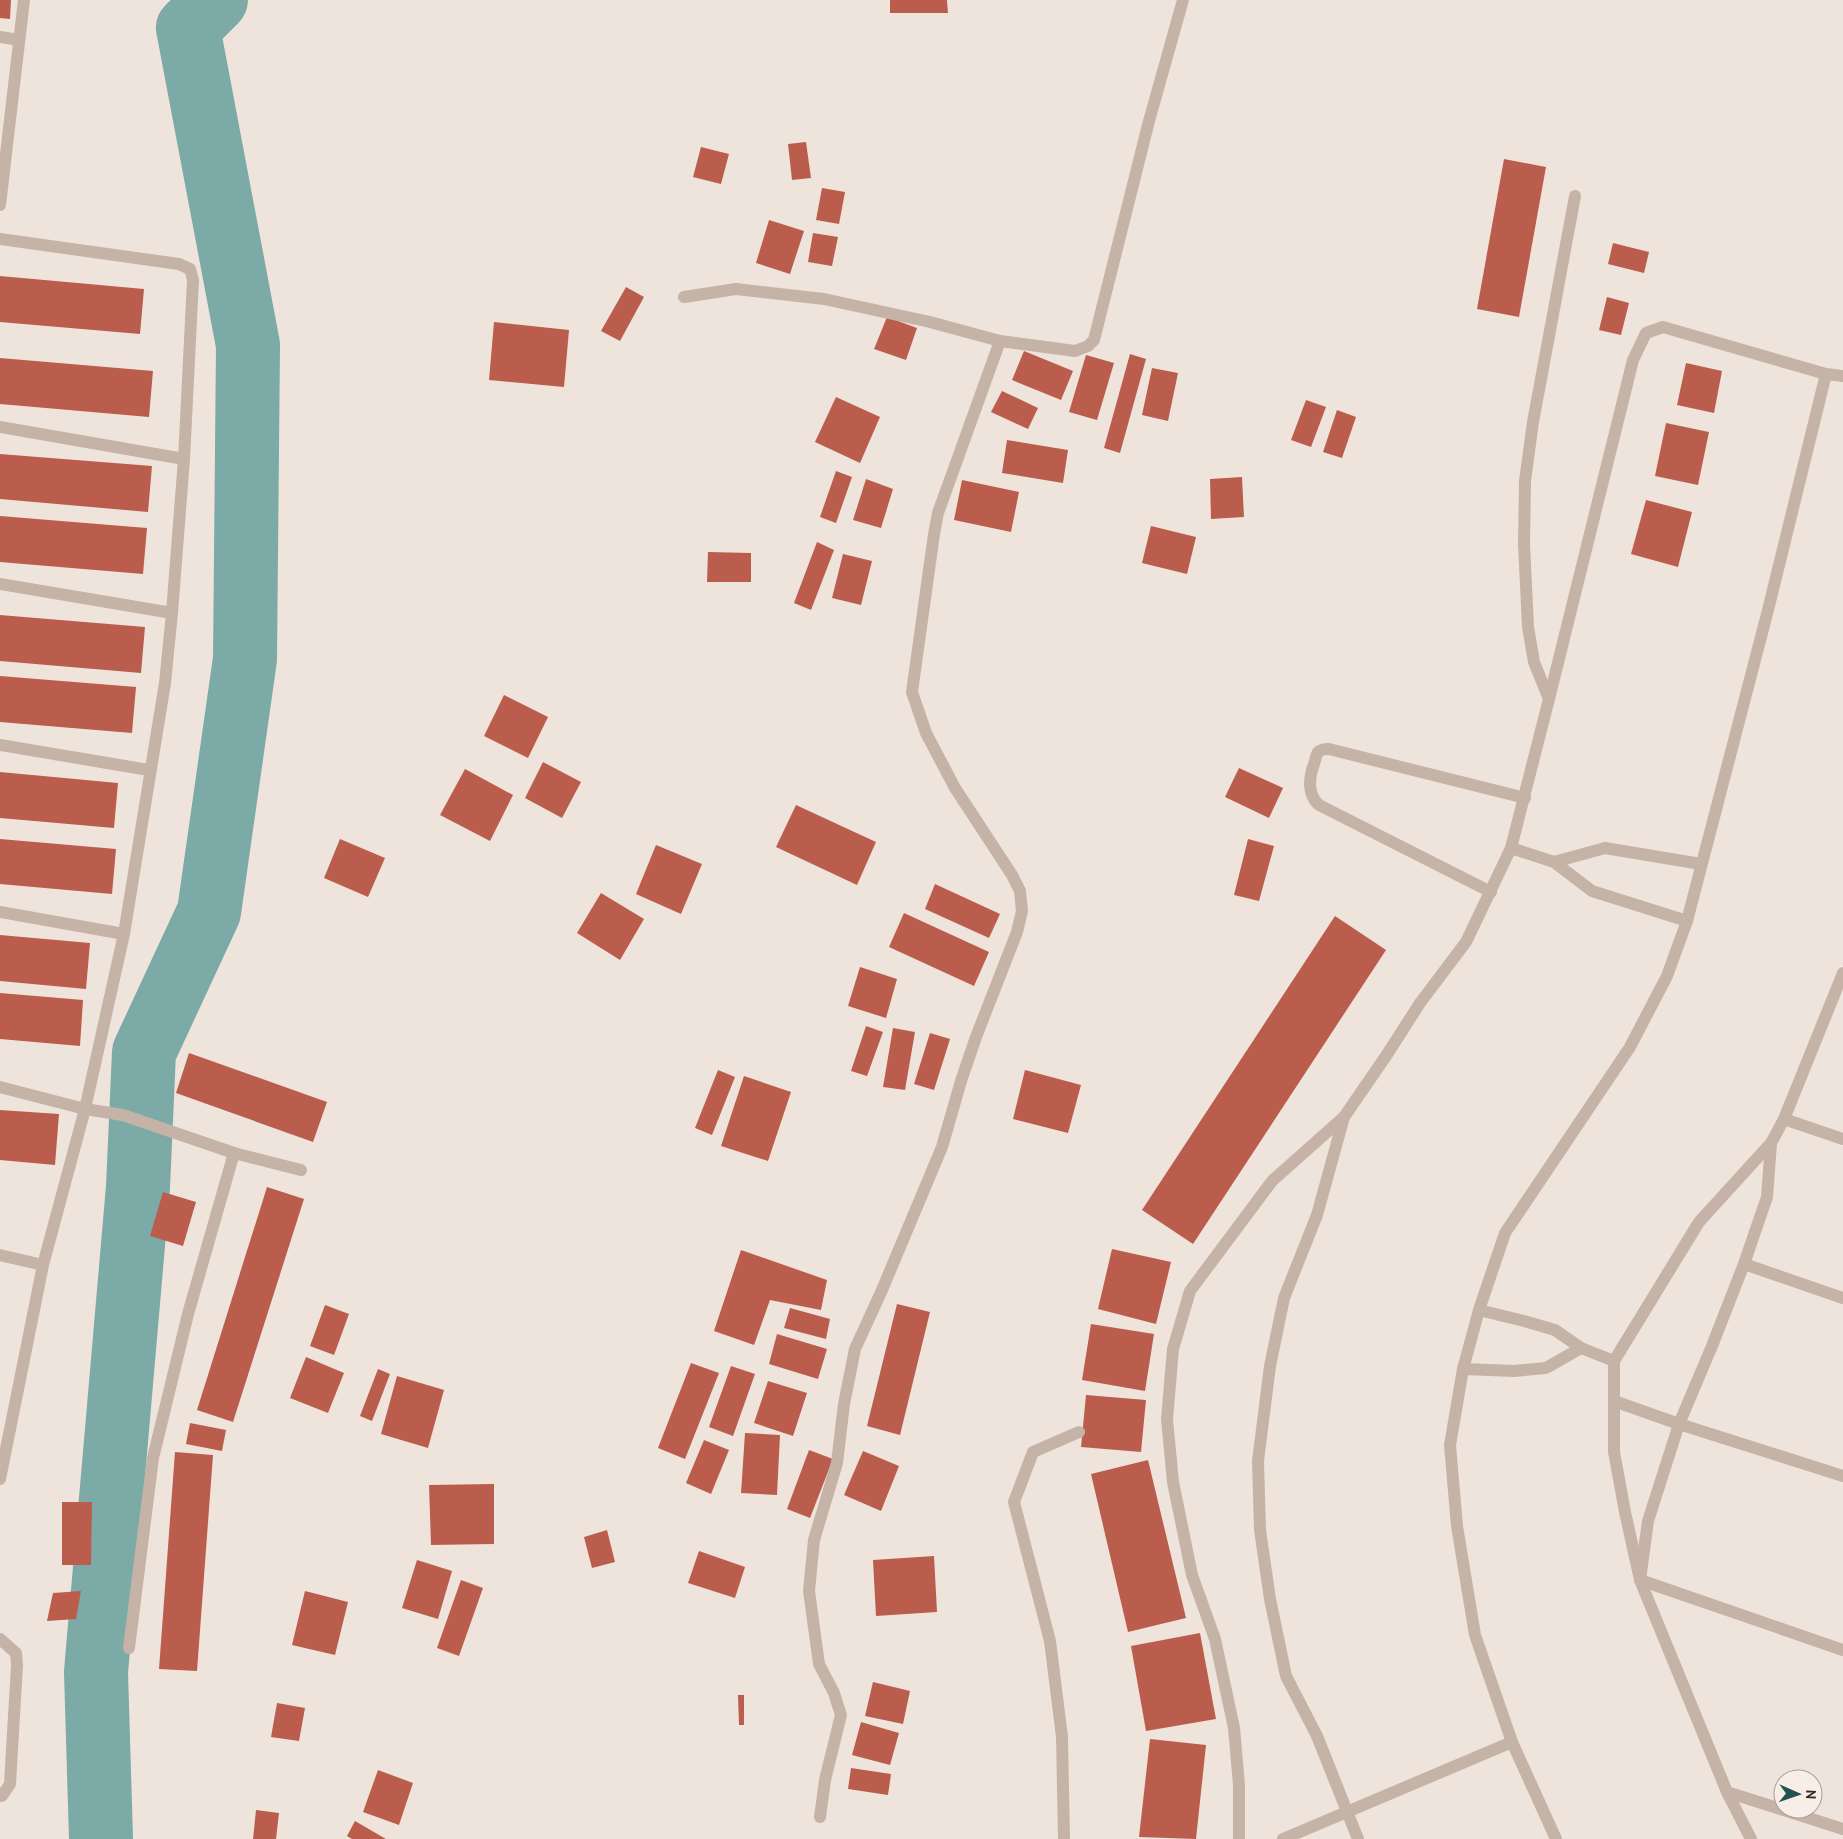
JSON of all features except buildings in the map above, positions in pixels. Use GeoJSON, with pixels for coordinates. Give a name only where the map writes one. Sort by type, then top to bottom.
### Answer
{"type":"FeatureCollection","features":[{"type":"Feature","properties":{"kind":"street"},"geometry":{"type":"LineString","coordinates":[[0,205],[24,0]]}},
{"type":"Feature","properties":{"kind":"street"},"geometry":{"type":"LineString","coordinates":[[684,297],[736,289],[824,299],[930,322],[1000,341],[1075,351],[1088,346],[1094,340],[1149,121],[1183,0]]}},
{"type":"Feature","properties":{"kind":"street"},"geometry":{"type":"LineString","coordinates":[[0,37],[19,40]]}},
{"type":"Feature","properties":{"kind":"street"},"geometry":{"type":"LineString","coordinates":[[1549,699],[1534,662],[1528,627],[1524,544],[1525,481],[1532,422],[1575,196]]}},
{"type":"Feature","properties":{"kind":"street"},"geometry":{"type":"LineString","coordinates":[[0,239],[179,264],[190,269],[193,280],[184,459],[165,683],[149,770],[124,934],[85,1109],[43,1265],[0,1479]]}},
{"type":"Feature","properties":{"kind":"street"},"geometry":{"type":"LineString","coordinates":[[1239,1839],[1239,1785],[1234,1728],[1216,1638],[1192,1575],[1173,1482],[1167,1419],[1173,1350],[1190,1291],[1272,1181],[1344,1117],[1420,1003],[1466,942],[1491,892],[1511,848],[1525,798],[1634,360],[1646,333],[1663,327],[1826,374],[1843,376]]}},
{"type":"Feature","properties":{"kind":"street"},"geometry":{"type":"LineString","coordinates":[[820,1817],[825,1780],[841,1715],[834,1693],[819,1664],[809,1591],[814,1540],[837,1463],[844,1404],[855,1349],[942,1147],[961,1081],[1017,932],[1022,911],[1020,891],[1012,875],[955,788],[926,733],[912,692],[938,513],[1000,341]]}},
{"type":"Feature","properties":{"kind":"street"},"geometry":{"type":"LineString","coordinates":[[1556,1839],[1512,1742],[1475,1635],[1457,1526],[1450,1445],[1463,1369],[1479,1310],[1505,1233],[1630,1047],[1667,976],[1687,921],[1700,864],[1768,610],[1826,374]]}},
{"type":"Feature","properties":{"kind":"street"},"geometry":{"type":"LineString","coordinates":[[0,427],[184,459]]}},
{"type":"Feature","properties":{"kind":"street"},"geometry":{"type":"LineString","coordinates":[[0,584],[172,613]]}},
{"type":"Feature","properties":{"kind":"street"},"geometry":{"type":"LineString","coordinates":[[0,745],[149,770]]}},
{"type":"Feature","properties":{"kind":"street"},"geometry":{"type":"LineString","coordinates":[[1491,892],[1319,805],[1314,801],[1311,794],[1310,775],[1318,753],[1330,748],[1525,798]]}},
{"type":"Feature","properties":{"kind":"street"},"geometry":{"type":"LineString","coordinates":[[1511,848],[1554,862],[1592,891],[1687,921]]}},
{"type":"Feature","properties":{"kind":"street"},"geometry":{"type":"LineString","coordinates":[[1554,862],[1605,848],[1700,864]]}},
{"type":"Feature","properties":{"kind":"street"},"geometry":{"type":"LineString","coordinates":[[0,912],[124,934]]}},
{"type":"Feature","properties":{"kind":"street"},"geometry":{"type":"LineString","coordinates":[[1751,1839],[1727,1792],[1640,1580],[1614,1452],[1614,1361],[1699,1222],[1771,1143],[1784,1119],[1843,973]]}},
{"type":"Feature","properties":{"kind":"street"},"geometry":{"type":"LineString","coordinates":[[0,1087],[85,1109],[122,1115],[234,1153],[300,1170]]}},
{"type":"Feature","properties":{"kind":"street"},"geometry":{"type":"LineString","coordinates":[[1344,1117],[1317,1214],[1284,1298],[1270,1366],[1258,1461],[1260,1530],[1270,1599],[1286,1676],[1317,1736],[1358,1839]]}},
{"type":"Feature","properties":{"kind":"street"},"geometry":{"type":"LineString","coordinates":[[1784,1119],[1843,1139]]}},
{"type":"Feature","properties":{"kind":"street"},"geometry":{"type":"LineString","coordinates":[[1640,1580],[1648,1521],[1679,1424],[1744,1264],[1766,1197],[1771,1143]]}},
{"type":"Feature","properties":{"kind":"street"},"geometry":{"type":"LineString","coordinates":[[129,1648],[154,1458],[188,1314],[234,1153]]}},
{"type":"Feature","properties":{"kind":"street"},"geometry":{"type":"LineString","coordinates":[[0,1255],[43,1265]]}},
{"type":"Feature","properties":{"kind":"street"},"geometry":{"type":"LineString","coordinates":[[1744,1264],[1843,1298]]}},
{"type":"Feature","properties":{"kind":"street"},"geometry":{"type":"LineString","coordinates":[[1479,1310],[1524,1320],[1555,1330],[1581,1348],[1614,1361]]}},
{"type":"Feature","properties":{"kind":"street"},"geometry":{"type":"LineString","coordinates":[[1463,1369],[1514,1371],[1546,1368],[1581,1348]]}},
{"type":"Feature","properties":{"kind":"street"},"geometry":{"type":"LineString","coordinates":[[1614,1401],[1679,1424],[1843,1476]]}},
{"type":"Feature","properties":{"kind":"street"},"geometry":{"type":"LineString","coordinates":[[1064,1839],[1062,1737],[1050,1641],[1014,1502],[1033,1452],[1079,1432]]}},
{"type":"Feature","properties":{"kind":"street"},"geometry":{"type":"LineString","coordinates":[[1640,1580],[1843,1650]]}},
{"type":"Feature","properties":{"kind":"street"},"geometry":{"type":"LineString","coordinates":[[0,1639],[16,1652],[18,1665],[10,1784],[2,1796],[0,1796]]}},
{"type":"Feature","properties":{"kind":"street"},"geometry":{"type":"LineString","coordinates":[[1283,1839],[1512,1742]]}},
{"type":"Feature","properties":{"kind":"street"},"geometry":{"type":"LineString","coordinates":[[1727,1792],[1843,1829]]}},
{"type":"Feature","properties":{"kind":"waterway"},"geometry":{"type":"LineString","coordinates":[[101,1839],[96,1672],[138,1187],[144,1052],[209,912],[245,659],[248,345],[188,28],[216,0]]}}]}
